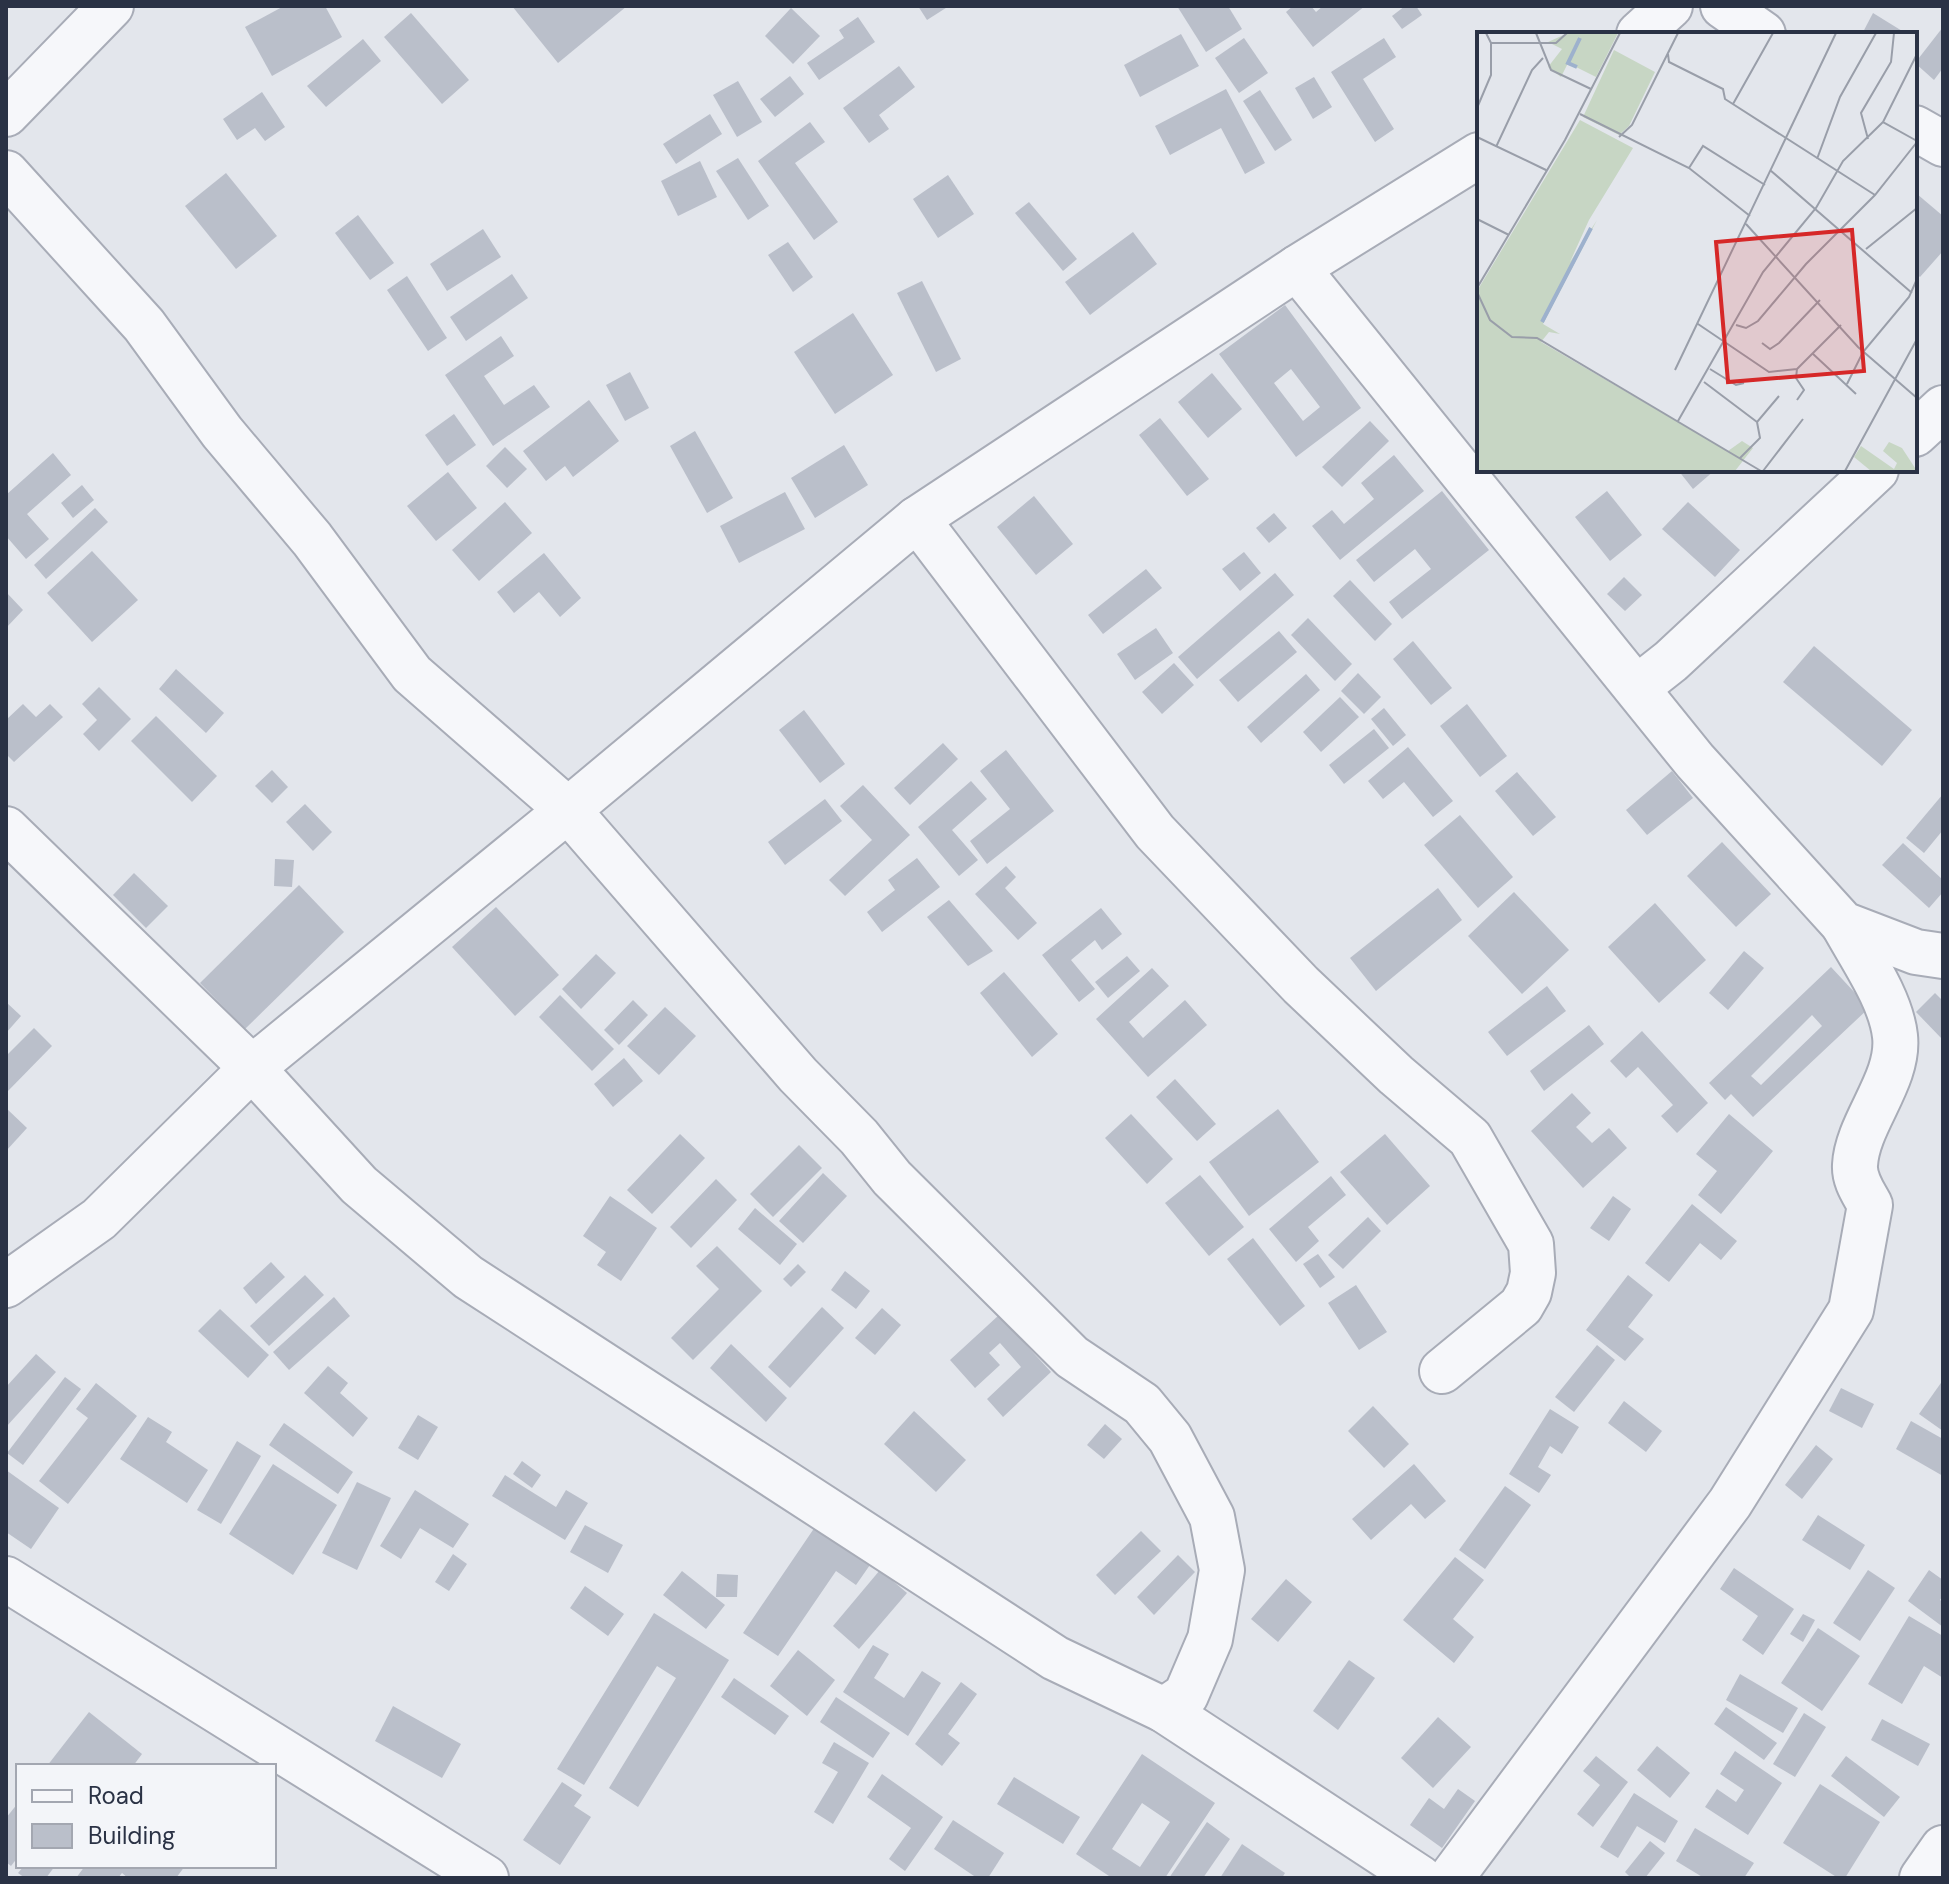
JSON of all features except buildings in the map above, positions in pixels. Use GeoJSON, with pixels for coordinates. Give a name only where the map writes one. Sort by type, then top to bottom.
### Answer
{"type":"FeatureCollection","features":[{"type":"Feature","properties":{"kind":"street"},"geometry":{"type":"LineString","coordinates":[[6,114],[111,6]]}},
{"type":"Feature","properties":{"kind":"street"},"geometry":{"type":"LineString","coordinates":[[1641,32],[1670,6]]}},
{"type":"Feature","properties":{"kind":"street"},"geometry":{"type":"LineString","coordinates":[[1723,6],[1760,32]]}},
{"type":"Feature","properties":{"kind":"street"},"geometry":{"type":"LineString","coordinates":[[1917,129],[1943,144]]}},
{"type":"Feature","properties":{"kind":"street"},"geometry":{"type":"LineString","coordinates":[[6,1285],[99,1219],[252,1068],[917,519],[1297,268],[1477,156]]}},
{"type":"Feature","properties":{"kind":"street"},"geometry":{"type":"LineString","coordinates":[[6,173],[144,325],[222,432],[312,539],[412,674],[568,810],[798,1075],[859,1137],[892,1178],[1072,1357],[1142,1404],[1170,1438],[1212,1517],[1222,1570],[1210,1639],[1186,1695],[1164,1710]]}},
{"type":"Feature","properties":{"kind":"street"},"geometry":{"type":"LineString","coordinates":[[1297,268],[1695,761],[1843,924],[1891,1013],[1896,1038],[1895,1056],[1855,1164],[1858,1185],[1870,1205],[1851,1310],[1730,1503],[1451,1878]]}},
{"type":"Feature","properties":{"kind":"street"},"geometry":{"type":"LineString","coordinates":[[1917,432],[1943,408]]}},
{"type":"Feature","properties":{"kind":"street"},"geometry":{"type":"LineString","coordinates":[[1638,687],[1671,661],[1874,472]]}},
{"type":"Feature","properties":{"kind":"street"},"geometry":{"type":"LineString","coordinates":[[917,519],[1155,832],[1301,985],[1396,1075],[1470,1138],[1531,1244],[1533,1273],[1529,1292],[1521,1306],[1442,1371]]}},
{"type":"Feature","properties":{"kind":"street"},"geometry":{"type":"LineString","coordinates":[[6,829],[252,1068],[359,1185],[468,1277],[1055,1658],[1164,1710],[1420,1878]]}},
{"type":"Feature","properties":{"kind":"street"},"geometry":{"type":"LineString","coordinates":[[1843,924],[1916,952],[1943,956]]}},
{"type":"Feature","properties":{"kind":"street"},"geometry":{"type":"LineString","coordinates":[[6,1579],[486,1878]]}},
{"type":"Feature","properties":{"kind":"street"},"geometry":{"type":"LineString","coordinates":[[1922,1878],[1943,1848]]}}]}
